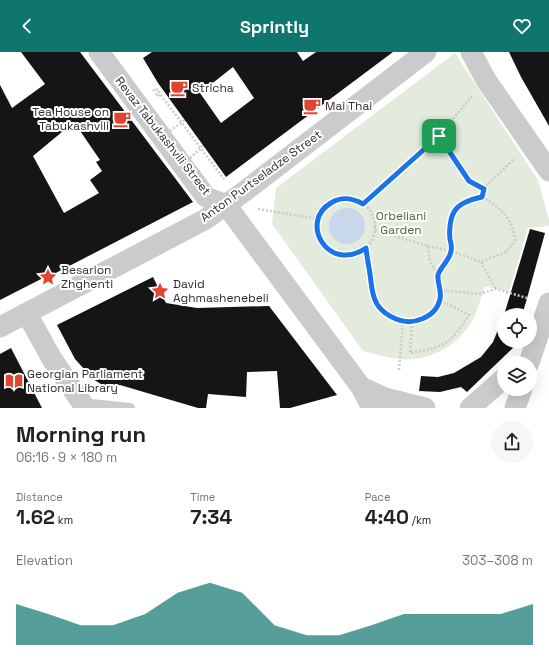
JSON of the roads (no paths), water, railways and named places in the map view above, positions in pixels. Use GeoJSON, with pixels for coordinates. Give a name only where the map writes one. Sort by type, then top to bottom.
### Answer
{"type":"FeatureCollection","features":[{"type":"Feature","properties":{"kind":"street","name":"Revaz Tabukashvili Street"},"geometry":{"type":"LineString","coordinates":[[98,52],[206,197],[226,205]]}},
{"type":"Feature","properties":{"kind":"street","name":"Anton Purtseladze Street"},"geometry":{"type":"LineString","coordinates":[[0,327],[206,218],[226,205],[426,52]]}},
{"type":"Feature","properties":{"kind":"street"},"geometry":{"type":"LineString","coordinates":[[471,52],[486,80],[549,171]]}},
{"type":"Feature","properties":{"kind":"street"},"geometry":{"type":"LineString","coordinates":[[226,205],[361,387],[372,408]]}},
{"type":"Feature","properties":{"kind":"street"},"geometry":{"type":"LineString","coordinates":[[529,356],[549,302]]}},
{"type":"Feature","properties":{"kind":"street"},"geometry":{"type":"LineString","coordinates":[[27,314],[52,359],[82,403]]}},
{"type":"Feature","properties":{"kind":"street"},"geometry":{"type":"LineString","coordinates":[[470,408],[497,384]]}},
{"type":"Feature","properties":{"kind":"street"},"geometry":{"type":"LineString","coordinates":[[361,387],[385,398],[425,408]]}},
{"type":"Feature","properties":{"kind":"street"},"geometry":{"type":"LineString","coordinates":[[516,408],[520,396]]}},
{"type":"Feature","properties":{"kind":"lane"},"geometry":{"type":"LineString","coordinates":[[82,403],[130,408]]}},
{"type":"Feature","properties":{"kind":"water"},"geometry":{"type":"Polygon","coordinates":[[[347,208],[360,213],[365,226],[360,239],[347,244],[334,239],[329,226],[334,213],[347,208]]]}},
{"type":"Feature","properties":{"kind":"place","name":"Stricha"},"geometry":{"type":"Point","coordinates":[179,88]}},
{"type":"Feature","properties":{"kind":"place","name":"Mai Thai"},"geometry":{"type":"Point","coordinates":[312,106]}},
{"type":"Feature","properties":{"kind":"place","name":"Tea House on Tabukashvili"},"geometry":{"type":"Point","coordinates":[122,119]}},
{"type":"Feature","properties":{"kind":"place","name":"Besarion Zhghenti"},"geometry":{"type":"Point","coordinates":[48,277]}},
{"type":"Feature","properties":{"kind":"place","name":"David Aghmashenebeli"},"geometry":{"type":"Point","coordinates":[160,291]}},
{"type":"Feature","properties":{"kind":"place","name":"Georgian Parliament National Library"},"geometry":{"type":"Point","coordinates":[14,381]}},
{"type":"Feature","properties":{"kind":"park label","name":"Orbeliani Garden"},"geometry":{"type":"Point","coordinates":[401,223]}}]}
